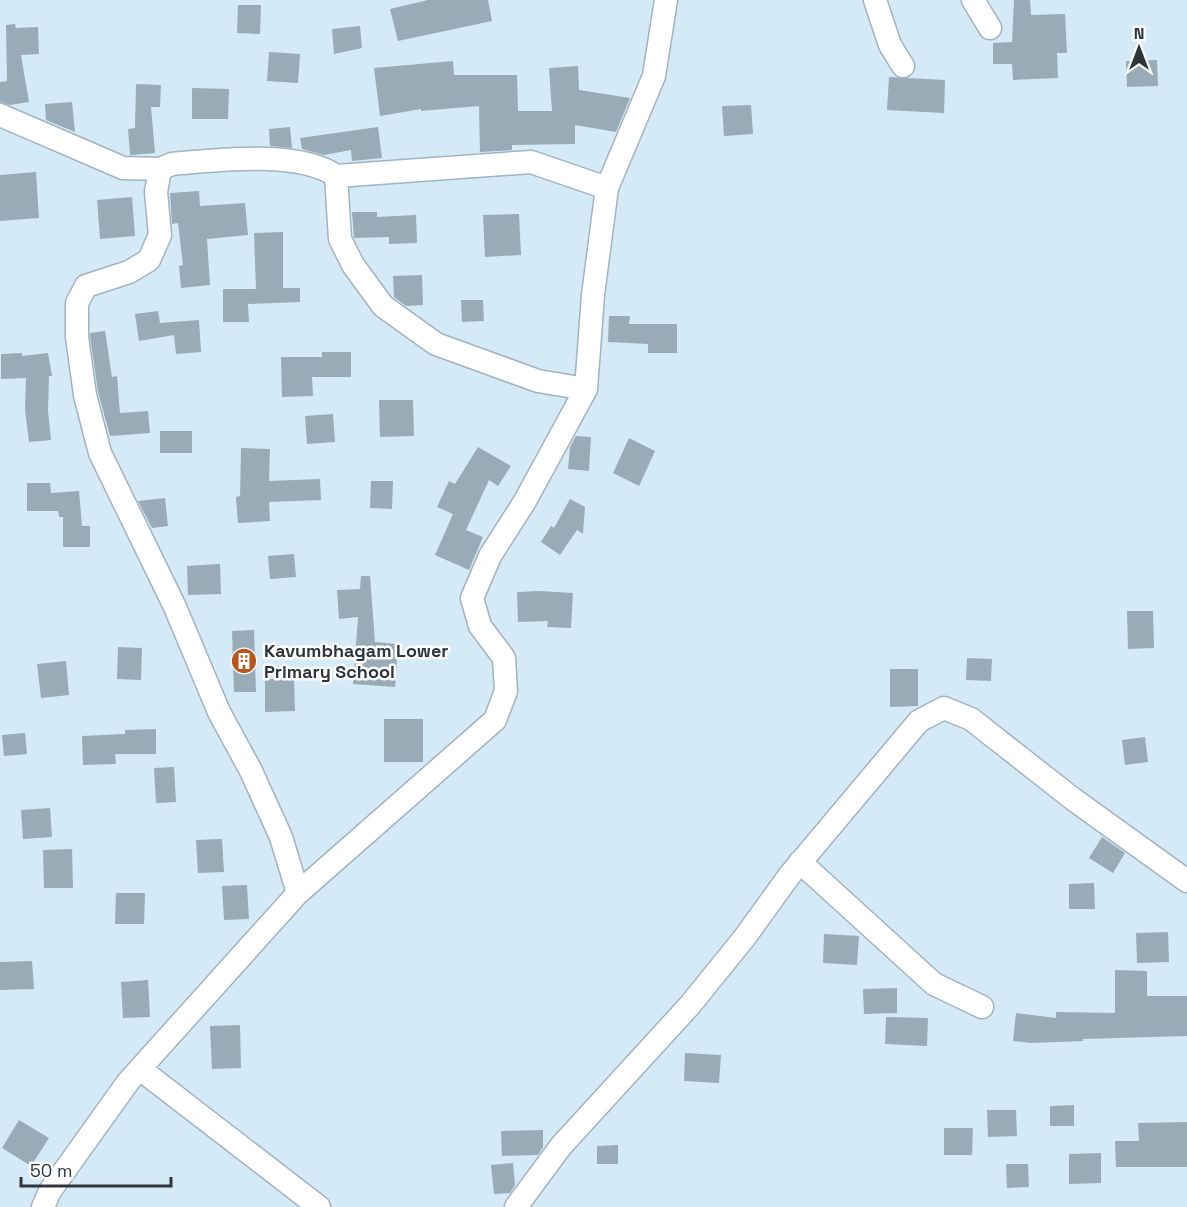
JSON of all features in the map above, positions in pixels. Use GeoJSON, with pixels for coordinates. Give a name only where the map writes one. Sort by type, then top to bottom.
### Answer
{"type":"FeatureCollection","features":[{"type":"Feature","properties":{"kind":"street"},"geometry":{"type":"LineString","coordinates":[[43,1207],[50,1191],[140,1069],[298,893],[495,720],[506,691],[504,658],[480,626],[472,598],[490,556],[525,501],[586,389],[593,295],[608,188],[654,76],[666,0]]}},
{"type":"Feature","properties":{"kind":"street"},"geometry":{"type":"LineString","coordinates":[[875,0],[890,45],[903,66]]}},
{"type":"Feature","properties":{"kind":"street"},"geometry":{"type":"LineString","coordinates":[[973,0],[990,28]]}},
{"type":"Feature","properties":{"kind":"street"},"geometry":{"type":"LineString","coordinates":[[0,115],[123,168],[160,169],[172,164],[253,159],[314,164],[336,176],[531,162],[608,188]]}},
{"type":"Feature","properties":{"kind":"street"},"geometry":{"type":"LineString","coordinates":[[160,169],[156,192],[160,235],[149,260],[129,272],[86,286],[76,303],[76,337],[85,395],[100,453],[175,607],[219,712],[256,780],[281,837],[298,893]]}},
{"type":"Feature","properties":{"kind":"street"},"geometry":{"type":"LineString","coordinates":[[336,176],[340,239],[353,266],[383,306],[436,344],[538,381],[586,389]]}},
{"type":"Feature","properties":{"kind":"street"},"geometry":{"type":"LineString","coordinates":[[516,1207],[561,1146],[690,1005],[800,862],[920,721],[944,708],[971,719],[1073,799],[1187,881]]}},
{"type":"Feature","properties":{"kind":"street"},"geometry":{"type":"LineString","coordinates":[[800,862],[934,984],[982,1007]]}},
{"type":"Feature","properties":{"kind":"street"},"geometry":{"type":"LineString","coordinates":[[140,1069],[319,1207]]}},
{"type":"Feature","properties":{"kind":"building"},"geometry":{"type":"Polygon","coordinates":[[[428,0],[488,0],[492,21],[398,41],[390,9],[428,0]]]}},
{"type":"Feature","properties":{"kind":"building"},"geometry":{"type":"Polygon","coordinates":[[[1014,0],[1030,0],[1031,15],[1065,14],[1067,53],[1057,53],[1058,78],[1013,80],[1012,64],[993,64],[993,43],[1012,42],[1014,0]]]}},
{"type":"Feature","properties":{"kind":"building"},"geometry":{"type":"Polygon","coordinates":[[[238,5],[261,5],[260,34],[237,33],[238,5]]]}},
{"type":"Feature","properties":{"kind":"building"},"geometry":{"type":"Polygon","coordinates":[[[15,24],[16,28],[38,27],[39,54],[21,55],[29,102],[10,105],[0,102],[0,82],[7,81],[6,25],[15,24]]]}},
{"type":"Feature","properties":{"kind":"building"},"geometry":{"type":"Polygon","coordinates":[[[360,26],[362,48],[334,54],[332,29],[360,26]]]}},
{"type":"Feature","properties":{"kind":"building"},"geometry":{"type":"Polygon","coordinates":[[[269,52],[300,54],[298,83],[267,81],[269,52]]]}},
{"type":"Feature","properties":{"kind":"building"},"geometry":{"type":"Polygon","coordinates":[[[1157,60],[1158,86],[1127,87],[1126,61],[1157,60]]]}},
{"type":"Feature","properties":{"kind":"building"},"geometry":{"type":"Polygon","coordinates":[[[453,61],[454,75],[517,75],[518,111],[552,111],[549,68],[578,66],[579,90],[630,98],[616,132],[575,125],[575,144],[512,145],[512,150],[480,152],[479,106],[421,111],[421,109],[380,116],[374,68],[453,61]]]}},
{"type":"Feature","properties":{"kind":"building"},"geometry":{"type":"Polygon","coordinates":[[[889,77],[945,80],[944,113],[887,110],[889,77]]]}},
{"type":"Feature","properties":{"kind":"building"},"geometry":{"type":"Polygon","coordinates":[[[136,84],[161,85],[160,107],[151,107],[155,153],[130,155],[128,129],[135,128],[136,84]]]}},
{"type":"Feature","properties":{"kind":"building"},"geometry":{"type":"Polygon","coordinates":[[[192,88],[229,89],[228,119],[192,119],[192,88]]]}},
{"type":"Feature","properties":{"kind":"building"},"geometry":{"type":"Polygon","coordinates":[[[72,102],[75,132],[46,120],[45,104],[72,102]]]}},
{"type":"Feature","properties":{"kind":"building"},"geometry":{"type":"Polygon","coordinates":[[[751,105],[753,134],[724,136],[722,106],[751,105]]]}},
{"type":"Feature","properties":{"kind":"building"},"geometry":{"type":"Polygon","coordinates":[[[290,127],[292,148],[270,146],[269,129],[290,127]]]}},
{"type":"Feature","properties":{"kind":"building"},"geometry":{"type":"Polygon","coordinates":[[[378,127],[382,158],[352,161],[351,150],[324,155],[302,149],[300,138],[378,127]]]}},
{"type":"Feature","properties":{"kind":"building"},"geometry":{"type":"Polygon","coordinates":[[[36,172],[39,218],[0,221],[0,175],[36,172]]]}},
{"type":"Feature","properties":{"kind":"building"},"geometry":{"type":"Polygon","coordinates":[[[199,191],[200,206],[245,203],[248,235],[207,239],[210,285],[181,288],[179,266],[183,265],[178,223],[172,224],[170,193],[199,191]]]}},
{"type":"Feature","properties":{"kind":"building"},"geometry":{"type":"Polygon","coordinates":[[[132,197],[135,236],[100,239],[97,200],[132,197]]]}},
{"type":"Feature","properties":{"kind":"building"},"geometry":{"type":"Polygon","coordinates":[[[352,212],[377,212],[377,217],[416,215],[417,243],[389,244],[389,237],[354,238],[352,212]]]}},
{"type":"Feature","properties":{"kind":"building"},"geometry":{"type":"Polygon","coordinates":[[[519,214],[521,255],[485,257],[483,215],[519,214]]]}},
{"type":"Feature","properties":{"kind":"building"},"geometry":{"type":"Polygon","coordinates":[[[283,232],[283,288],[300,288],[300,302],[248,304],[249,322],[223,322],[223,289],[256,289],[254,233],[283,232]]]}},
{"type":"Feature","properties":{"kind":"building"},"geometry":{"type":"Polygon","coordinates":[[[422,275],[423,305],[406,306],[394,297],[393,276],[422,275]]]}},
{"type":"Feature","properties":{"kind":"building"},"geometry":{"type":"Polygon","coordinates":[[[461,300],[483,300],[484,321],[462,322],[461,300]]]}},
{"type":"Feature","properties":{"kind":"building"},"geometry":{"type":"Polygon","coordinates":[[[158,311],[160,323],[199,320],[201,352],[176,354],[174,335],[139,341],[135,314],[158,311]]]}},
{"type":"Feature","properties":{"kind":"building"},"geometry":{"type":"Polygon","coordinates":[[[609,316],[630,316],[629,324],[677,324],[677,353],[648,353],[648,344],[608,342],[609,316]]]}},
{"type":"Feature","properties":{"kind":"building"},"geometry":{"type":"Polygon","coordinates":[[[105,331],[112,377],[117,376],[120,413],[148,411],[150,433],[110,436],[98,392],[90,336],[90,333],[105,331]]]}},
{"type":"Feature","properties":{"kind":"building"},"geometry":{"type":"Polygon","coordinates":[[[322,352],[351,352],[351,377],[312,377],[313,396],[282,397],[281,357],[322,357],[322,352]]]}},
{"type":"Feature","properties":{"kind":"building"},"geometry":{"type":"Polygon","coordinates":[[[22,353],[22,356],[48,353],[52,376],[49,376],[48,411],[51,440],[29,442],[25,410],[26,378],[1,379],[1,354],[22,353]]]}},
{"type":"Feature","properties":{"kind":"building"},"geometry":{"type":"Polygon","coordinates":[[[379,400],[413,400],[414,436],[380,437],[379,400]]]}},
{"type":"Feature","properties":{"kind":"building"},"geometry":{"type":"Polygon","coordinates":[[[333,414],[335,442],[307,444],[305,416],[333,414]]]}},
{"type":"Feature","properties":{"kind":"building"},"geometry":{"type":"Polygon","coordinates":[[[160,431],[192,431],[192,453],[160,453],[160,431]]]}},
{"type":"Feature","properties":{"kind":"building"},"geometry":{"type":"Polygon","coordinates":[[[576,436],[591,437],[589,471],[568,469],[570,447],[576,436]]]}},
{"type":"Feature","properties":{"kind":"building"},"geometry":{"type":"Polygon","coordinates":[[[629,438],[655,451],[639,486],[613,473],[629,438]]]}},
{"type":"Feature","properties":{"kind":"building"},"geometry":{"type":"Polygon","coordinates":[[[478,447],[511,466],[498,486],[489,480],[466,530],[483,537],[469,570],[435,555],[453,514],[437,507],[449,481],[455,484],[478,447]]]}},
{"type":"Feature","properties":{"kind":"building"},"geometry":{"type":"Polygon","coordinates":[[[241,448],[270,449],[269,481],[320,479],[321,500],[269,502],[270,521],[238,523],[236,497],[240,496],[241,448]]]}},
{"type":"Feature","properties":{"kind":"building"},"geometry":{"type":"Polygon","coordinates":[[[371,481],[393,481],[392,509],[370,508],[371,481]]]}},
{"type":"Feature","properties":{"kind":"building"},"geometry":{"type":"Polygon","coordinates":[[[27,483],[50,483],[51,493],[79,491],[82,526],[90,526],[90,547],[63,547],[63,517],[59,517],[58,511],[27,511],[27,483]]]}},
{"type":"Feature","properties":{"kind":"building"},"geometry":{"type":"Polygon","coordinates":[[[165,498],[168,526],[152,528],[138,501],[165,498]]]}},
{"type":"Feature","properties":{"kind":"building"},"geometry":{"type":"Polygon","coordinates":[[[570,499],[585,507],[583,534],[577,530],[560,555],[541,542],[551,526],[554,528],[570,499]]]}},
{"type":"Feature","properties":{"kind":"building"},"geometry":{"type":"Polygon","coordinates":[[[294,554],[296,577],[270,579],[268,556],[294,554]]]}},
{"type":"Feature","properties":{"kind":"building"},"geometry":{"type":"Polygon","coordinates":[[[220,564],[221,594],[188,595],[187,566],[220,564]]]}},
{"type":"Feature","properties":{"kind":"building"},"geometry":{"type":"Polygon","coordinates":[[[361,576],[370,576],[375,642],[398,644],[395,687],[353,684],[358,617],[339,619],[337,590],[360,589],[361,576]]]}},
{"type":"Feature","properties":{"kind":"building"},"geometry":{"type":"Polygon","coordinates":[[[517,592],[573,593],[571,628],[547,627],[548,621],[518,622],[517,592]]]}},
{"type":"Feature","properties":{"kind":"building"},"geometry":{"type":"Polygon","coordinates":[[[1127,611],[1153,611],[1154,648],[1128,649],[1127,611]]]}},
{"type":"Feature","properties":{"kind":"building","name":"Kavumbhagam Lower Primary School"},"geometry":{"type":"Polygon","coordinates":[[[254,630],[256,692],[234,692],[232,631],[254,630]]]}},
{"type":"Feature","properties":{"kind":"building"},"geometry":{"type":"Polygon","coordinates":[[[118,647],[142,648],[141,680],[117,679],[118,647]]]}},
{"type":"Feature","properties":{"kind":"building"},"geometry":{"type":"Polygon","coordinates":[[[967,658],[992,659],[991,681],[966,680],[967,658]]]}},
{"type":"Feature","properties":{"kind":"building"},"geometry":{"type":"Polygon","coordinates":[[[66,661],[69,695],[41,698],[37,664],[66,661]]]}},
{"type":"Feature","properties":{"kind":"building"},"geometry":{"type":"Polygon","coordinates":[[[890,669],[918,669],[918,706],[890,707],[890,669]]]}},
{"type":"Feature","properties":{"kind":"building"},"geometry":{"type":"Polygon","coordinates":[[[265,679],[294,679],[295,711],[265,712],[265,679]]]}},
{"type":"Feature","properties":{"kind":"building"},"geometry":{"type":"Polygon","coordinates":[[[384,719],[423,719],[423,762],[384,762],[384,719]]]}},
{"type":"Feature","properties":{"kind":"building"},"geometry":{"type":"Polygon","coordinates":[[[156,729],[156,754],[115,754],[116,764],[83,765],[82,736],[125,734],[125,730],[156,729]]]}},
{"type":"Feature","properties":{"kind":"building"},"geometry":{"type":"Polygon","coordinates":[[[25,733],[27,754],[4,756],[2,735],[25,733]]]}},
{"type":"Feature","properties":{"kind":"building"},"geometry":{"type":"Polygon","coordinates":[[[1145,737],[1148,762],[1125,765],[1122,740],[1145,737]]]}},
{"type":"Feature","properties":{"kind":"building"},"geometry":{"type":"Polygon","coordinates":[[[174,767],[176,802],[156,803],[154,768],[174,767]]]}},
{"type":"Feature","properties":{"kind":"building"},"geometry":{"type":"Polygon","coordinates":[[[50,808],[52,837],[23,839],[21,810],[50,808]]]}},
{"type":"Feature","properties":{"kind":"building"},"geometry":{"type":"Polygon","coordinates":[[[1102,837],[1125,853],[1113,873],[1089,858],[1102,837]]]}},
{"type":"Feature","properties":{"kind":"building"},"geometry":{"type":"Polygon","coordinates":[[[222,839],[224,872],[198,873],[196,840],[222,839]]]}},
{"type":"Feature","properties":{"kind":"building"},"geometry":{"type":"Polygon","coordinates":[[[72,849],[73,888],[44,888],[43,850],[72,849]]]}},
{"type":"Feature","properties":{"kind":"building"},"geometry":{"type":"Polygon","coordinates":[[[1094,883],[1095,909],[1069,909],[1069,884],[1094,883]]]}},
{"type":"Feature","properties":{"kind":"building"},"geometry":{"type":"Polygon","coordinates":[[[247,885],[249,919],[224,920],[222,886],[247,885]]]}},
{"type":"Feature","properties":{"kind":"building"},"geometry":{"type":"Polygon","coordinates":[[[116,893],[145,893],[144,924],[115,924],[116,893]]]}},
{"type":"Feature","properties":{"kind":"building"},"geometry":{"type":"Polygon","coordinates":[[[1168,932],[1169,962],[1137,963],[1136,933],[1168,932]]]}},
{"type":"Feature","properties":{"kind":"building"},"geometry":{"type":"Polygon","coordinates":[[[824,934],[859,936],[857,965],[823,963],[824,934]]]}},
{"type":"Feature","properties":{"kind":"building"},"geometry":{"type":"Polygon","coordinates":[[[32,961],[34,989],[0,990],[0,962],[32,961]]]}},
{"type":"Feature","properties":{"kind":"building"},"geometry":{"type":"Polygon","coordinates":[[[1115,970],[1147,971],[1147,996],[1187,996],[1187,1036],[1032,1043],[1013,1041],[1016,1013],[1056,1018],[1056,1012],[1115,1013],[1115,970]]]}},
{"type":"Feature","properties":{"kind":"building"},"geometry":{"type":"Polygon","coordinates":[[[148,980],[150,1017],[123,1018],[121,982],[148,980]]]}},
{"type":"Feature","properties":{"kind":"building"},"geometry":{"type":"Polygon","coordinates":[[[897,988],[897,1013],[864,1014],[863,989],[897,988]]]}},
{"type":"Feature","properties":{"kind":"building"},"geometry":{"type":"Polygon","coordinates":[[[886,1017],[928,1018],[927,1046],[885,1044],[886,1017]]]}},
{"type":"Feature","properties":{"kind":"building"},"geometry":{"type":"Polygon","coordinates":[[[240,1025],[241,1068],[212,1069],[210,1026],[240,1025]]]}},
{"type":"Feature","properties":{"kind":"building"},"geometry":{"type":"Polygon","coordinates":[[[685,1053],[721,1055],[719,1083],[684,1081],[685,1053]]]}},
{"type":"Feature","properties":{"kind":"building"},"geometry":{"type":"Polygon","coordinates":[[[1074,1105],[1074,1126],[1050,1126],[1050,1106],[1074,1105]]]}},
{"type":"Feature","properties":{"kind":"building"},"geometry":{"type":"Polygon","coordinates":[[[987,1110],[1016,1110],[1017,1136],[988,1137],[987,1110]]]}},
{"type":"Feature","properties":{"kind":"building"},"geometry":{"type":"Polygon","coordinates":[[[19,1120],[49,1138],[31,1166],[2,1148],[19,1120]]]}},
{"type":"Feature","properties":{"kind":"building"},"geometry":{"type":"Polygon","coordinates":[[[1187,1122],[1187,1167],[1116,1167],[1115,1141],[1139,1141],[1138,1123],[1187,1122]]]}},
{"type":"Feature","properties":{"kind":"building"},"geometry":{"type":"Polygon","coordinates":[[[944,1128],[973,1128],[972,1155],[944,1155],[944,1128]]]}},
{"type":"Feature","properties":{"kind":"building"},"geometry":{"type":"Polygon","coordinates":[[[543,1130],[543,1147],[538,1155],[502,1156],[501,1131],[543,1130]]]}},
{"type":"Feature","properties":{"kind":"building"},"geometry":{"type":"Polygon","coordinates":[[[618,1145],[618,1164],[597,1164],[597,1146],[618,1145]]]}},
{"type":"Feature","properties":{"kind":"building"},"geometry":{"type":"Polygon","coordinates":[[[1101,1153],[1101,1183],[1069,1184],[1069,1154],[1101,1153]]]}},
{"type":"Feature","properties":{"kind":"building"},"geometry":{"type":"Polygon","coordinates":[[[513,1163],[515,1185],[510,1193],[494,1194],[491,1165],[513,1163]]]}},
{"type":"Feature","properties":{"kind":"building"},"geometry":{"type":"Polygon","coordinates":[[[1006,1164],[1028,1164],[1029,1187],[1007,1188],[1006,1164]]]}},
{"type":"Feature","properties":{"kind":"place","name":"Kavumbhagam Lower Primary School"},"geometry":{"type":"Point","coordinates":[244,661]}}]}
